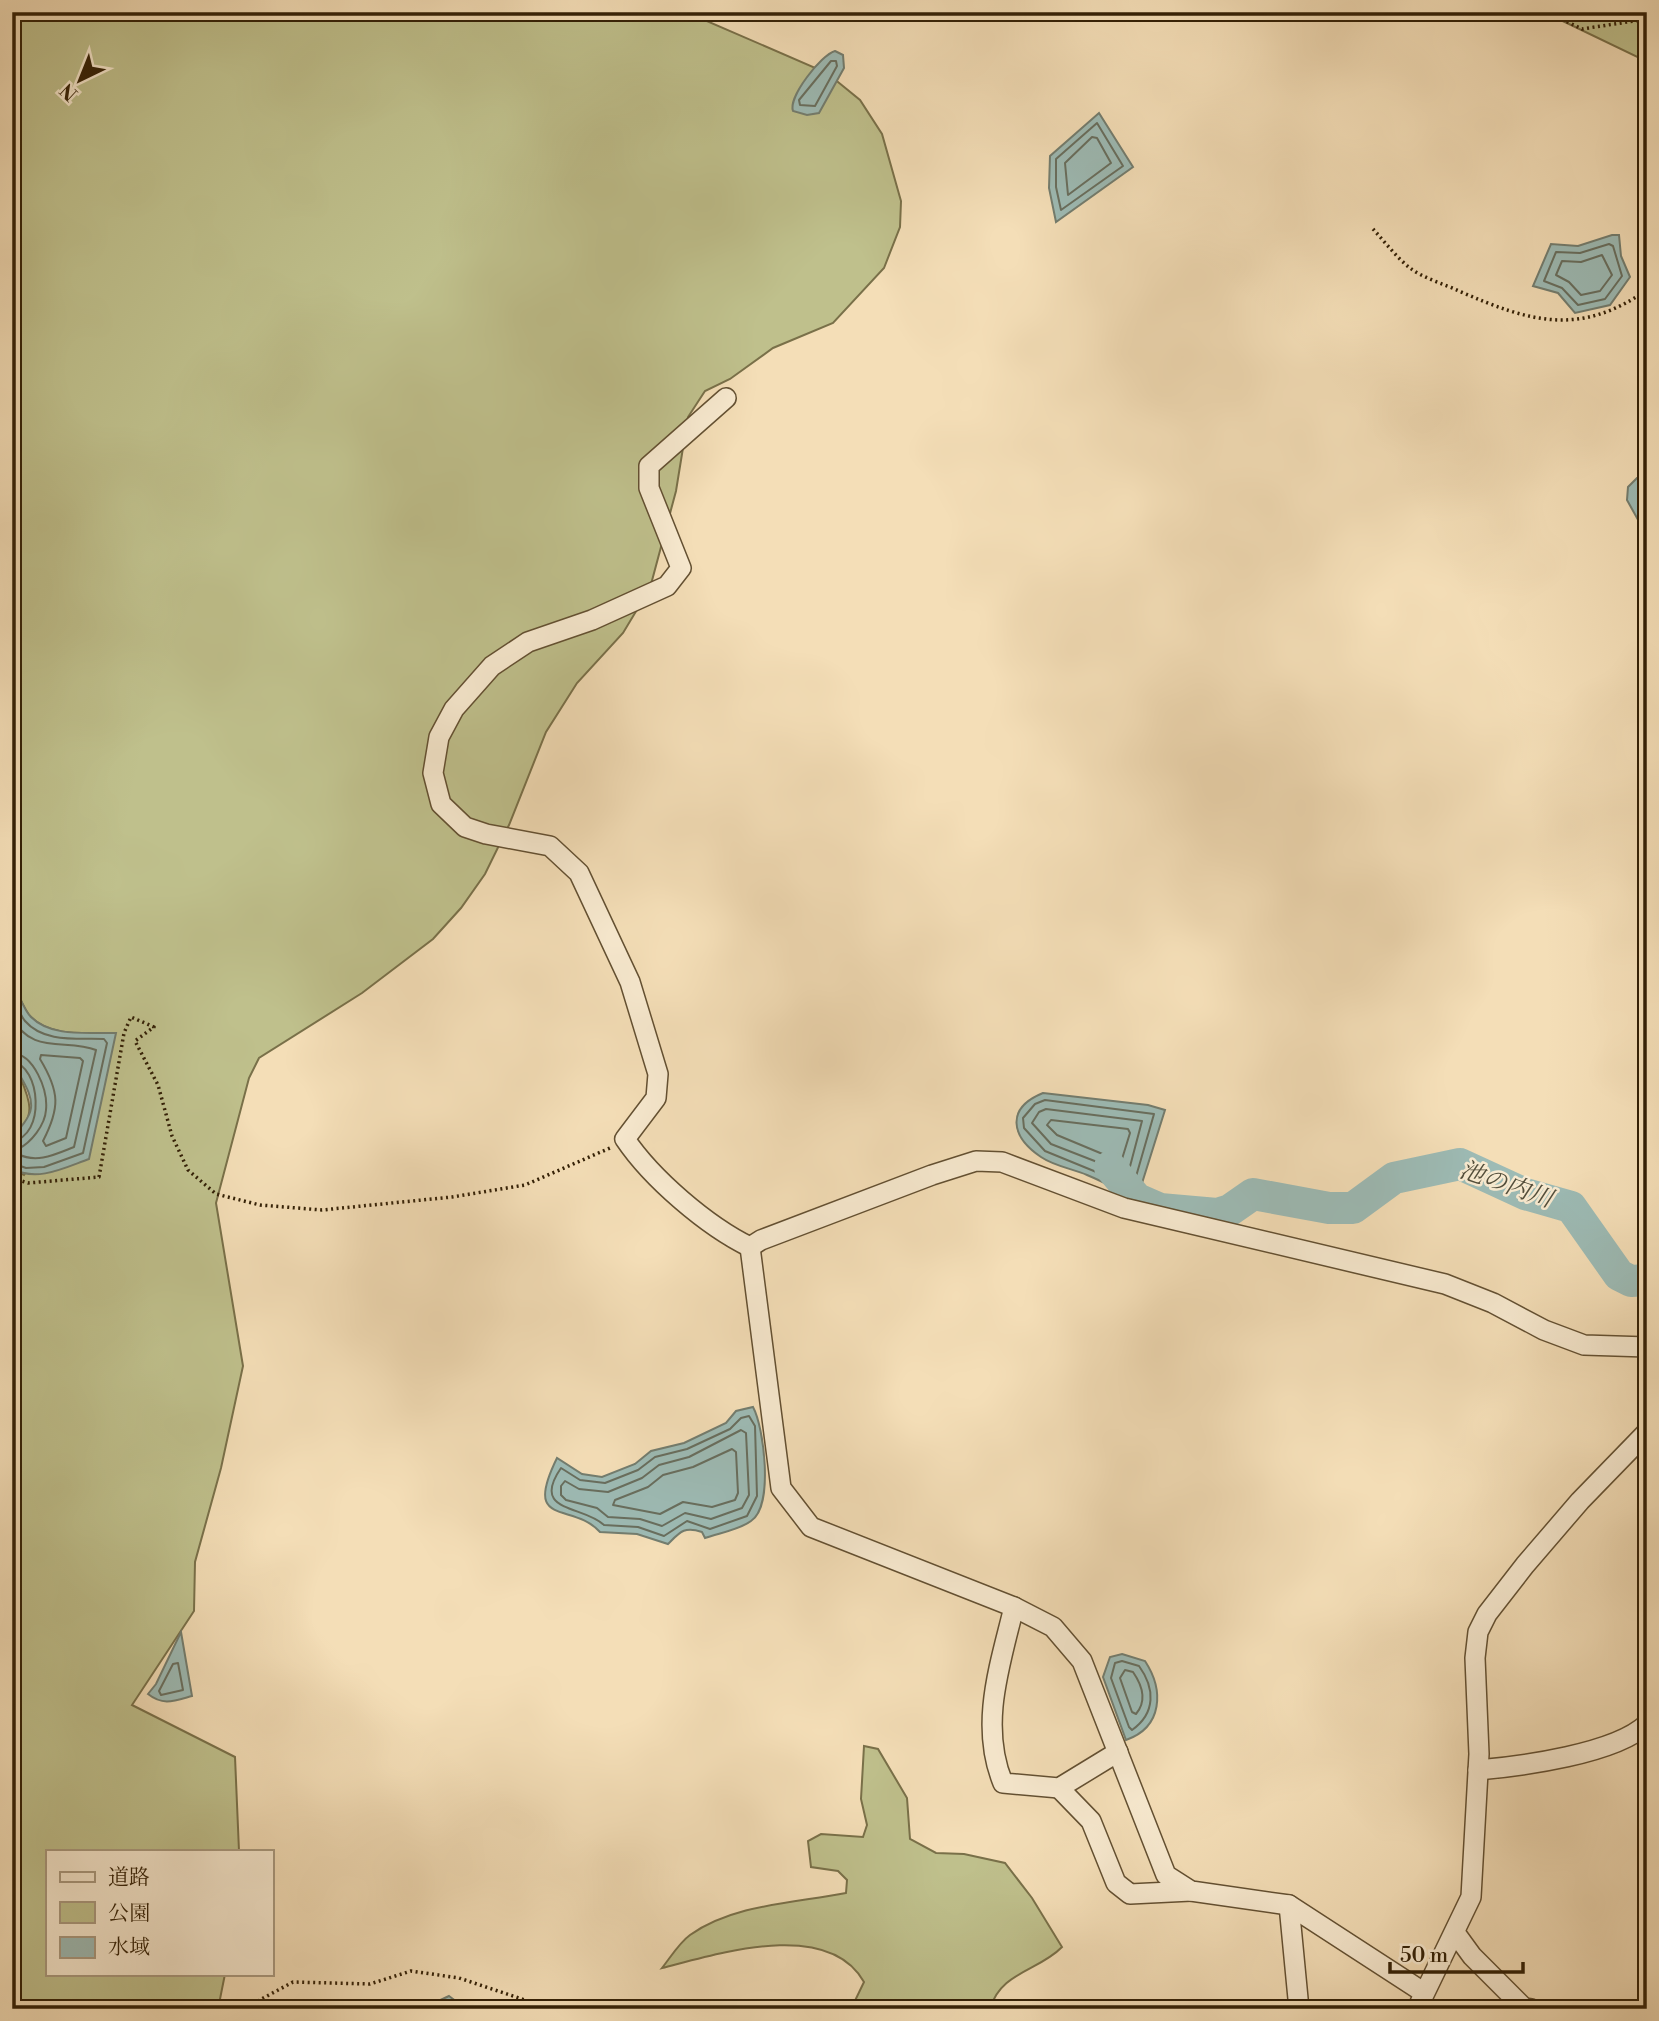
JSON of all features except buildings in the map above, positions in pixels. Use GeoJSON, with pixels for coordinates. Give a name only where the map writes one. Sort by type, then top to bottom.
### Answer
{"type":"FeatureCollection","features":[{"type":"Feature","properties":{"kind":"street"},"geometry":{"type":"LineString","coordinates":[[726,398],[649,466],[649,488],[681,568],[667,586],[592,620],[527,642],[492,666],[454,709],[439,737],[433,773],[441,804],[465,827],[486,834],[550,846],[579,873],[630,982],[658,1074],[656,1098],[625,1139],[637,1158],[699,1213],[730,1237],[750,1247]]}},
{"type":"Feature","properties":{"kind":"street"},"geometry":{"type":"LineString","coordinates":[[750,1247],[761,1240],[932,1175],[976,1161],[1002,1162],[1124,1208],[1445,1284],[1493,1303],[1544,1330],[1584,1345],[1647,1347]]}},
{"type":"Feature","properties":{"kind":"street"},"geometry":{"type":"LineString","coordinates":[[750,1247],[781,1488],[811,1527],[1014,1607],[1053,1627],[1082,1661],[1167,1875],[1191,1891]]}},
{"type":"Feature","properties":{"kind":"street"},"geometry":{"type":"LineString","coordinates":[[1059,1788],[1091,1821],[1116,1883],[1130,1894],[1191,1891],[1289,1905],[1420,2000],[1471,1897],[1478,1770],[1478,1632],[1487,1614],[1541,1547],[1647,1432]]}},
{"type":"Feature","properties":{"kind":"street"},"geometry":{"type":"LineString","coordinates":[[1014,1607],[992,1696],[993,1760],[1003,1783],[1059,1788],[1118,1752]]}},
{"type":"Feature","properties":{"kind":"street"},"geometry":{"type":"LineString","coordinates":[[1478,1770],[1524,1766],[1617,1743],[1638,1733],[1647,1724]]}},
{"type":"Feature","properties":{"kind":"street"},"geometry":{"type":"LineString","coordinates":[[1289,1905],[1299,2009]]}},
{"type":"Feature","properties":{"kind":"street"},"geometry":{"type":"LineString","coordinates":[[1455,1934],[1472,1956],[1524,2008],[1531,2009]]}},
{"type":"Feature","properties":{"kind":"path"},"geometry":{"type":"LineString","coordinates":[[1547,12],[1582,29],[1647,19]]}},
{"type":"Feature","properties":{"kind":"path"},"geometry":{"type":"LineString","coordinates":[[1373,229],[1411,269],[1487,303],[1538,319],[1573,321],[1598,316],[1647,290]]}},
{"type":"Feature","properties":{"kind":"path"},"geometry":{"type":"LineString","coordinates":[[12,1178],[28,1183],[99,1178],[124,1033],[131,1017],[154,1027],[135,1041],[158,1085],[172,1136],[188,1170],[216,1194],[260,1205],[322,1210],[452,1197],[525,1185],[591,1158],[625,1139]]}},
{"type":"Feature","properties":{"kind":"path"},"geometry":{"type":"LineString","coordinates":[[243,2009],[293,1982],[370,1984],[411,1971],[459,1978],[543,2006],[542,2009]]}},
{"type":"Feature","properties":{"kind":"path"},"geometry":{"type":"LineString","coordinates":[[12,1995],[21,1999],[28,2009]]}},
{"type":"Feature","properties":{"kind":"green space"},"geometry":{"type":"Polygon","coordinates":[[[12,12],[686,12],[827,73],[860,100],[882,134],[901,201],[900,227],[884,268],[833,323],[773,348],[730,379],[705,391],[688,417],[676,491],[650,588],[623,633],[577,683],[546,732],[509,825],[485,874],[461,908],[433,939],[362,993],[259,1058],[249,1078],[216,1203],[243,1366],[221,1468],[195,1562],[194,1611],[132,1705],[235,1757],[239,1850],[46,1850],[46,1976],[225,1976],[218,2009],[12,2009],[12,1169],[24,1175],[115,1033],[60,1031],[39,1024],[28,1014],[12,983],[12,12]]]}},
{"type":"Feature","properties":{"kind":"green space"},"geometry":{"type":"Polygon","coordinates":[[[1544,12],[1647,12],[1647,62],[1646,61],[1544,12]]]}},
{"type":"Feature","properties":{"kind":"green space"},"geometry":{"type":"Polygon","coordinates":[[[12,1055],[28,1097],[29,1108],[23,1127],[12,1135],[12,1055]]]}},
{"type":"Feature","properties":{"kind":"green space"},"geometry":{"type":"Polygon","coordinates":[[[864,1746],[878,1749],[907,1798],[910,1839],[936,1853],[964,1854],[1005,1863],[1032,1898],[1062,1947],[1011,1979],[995,1997],[990,2009],[851,2009],[864,1982],[847,1962],[825,1951],[799,1946],[741,1949],[662,1968],[690,1935],[726,1917],[765,1906],[846,1893],[847,1880],[838,1871],[811,1867],[808,1841],[821,1834],[863,1837],[867,1825],[861,1799],[864,1746]]]}},
{"type":"Feature","properties":{"kind":"water"},"geometry":{"type":"Polygon","coordinates":[[[835,51],[843,55],[844,68],[819,113],[807,115],[793,111],[795,96],[807,77],[822,60],[835,51]]]}},
{"type":"Feature","properties":{"kind":"water"},"geometry":{"type":"Polygon","coordinates":[[[1099,113],[1133,167],[1056,222],[1049,188],[1050,156],[1099,113]]]}},
{"type":"Feature","properties":{"kind":"water"},"geometry":{"type":"Polygon","coordinates":[[[1619,235],[1621,256],[1630,277],[1610,305],[1575,313],[1558,293],[1533,286],[1551,244],[1578,246],[1619,235]]]}},
{"type":"Feature","properties":{"kind":"water"},"geometry":{"type":"Polygon","coordinates":[[[1637,478],[1647,478],[1647,536],[1627,500],[1628,487],[1637,478]]]}},
{"type":"Feature","properties":{"kind":"water"},"geometry":{"type":"Polygon","coordinates":[[[12,983],[28,1014],[40,1024],[60,1031],[116,1033],[89,1159],[61,1170],[31,1174],[12,1169],[12,1135],[29,1115],[31,1101],[12,1056],[12,983]]]}},
{"type":"Feature","properties":{"kind":"water"},"geometry":{"type":"Polygon","coordinates":[[[1043,1093],[1148,1105],[1165,1110],[1137,1199],[1087,1175],[1046,1160],[1023,1140],[1016,1123],[1018,1114],[1031,1099],[1043,1093]]]}},
{"type":"Feature","properties":{"kind":"water"},"geometry":{"type":"Polygon","coordinates":[[[753,1407],[761,1431],[765,1484],[758,1513],[741,1527],[705,1538],[702,1532],[686,1530],[668,1544],[637,1534],[600,1532],[589,1523],[555,1510],[548,1504],[545,1495],[557,1458],[582,1474],[602,1477],[635,1464],[651,1451],[684,1443],[726,1423],[736,1411],[753,1407]]]}},
{"type":"Feature","properties":{"kind":"water"},"geometry":{"type":"Polygon","coordinates":[[[181,1632],[192,1696],[169,1701],[153,1698],[148,1694],[156,1684],[181,1632]]]}},
{"type":"Feature","properties":{"kind":"water"},"geometry":{"type":"Polygon","coordinates":[[[1122,1654],[1145,1661],[1157,1695],[1153,1717],[1147,1726],[1126,1740],[1103,1677],[1110,1657],[1122,1654]]]}},
{"type":"Feature","properties":{"kind":"water"},"geometry":{"type":"Polygon","coordinates":[[[449,1996],[461,2005],[475,2009],[434,2009],[436,2002],[449,1996]]]}},
{"type":"Feature","properties":{"kind":"waterway","name":"池の内川"},"geometry":{"type":"LineString","coordinates":[[1110,1167],[1137,1199],[1160,1209],[1217,1214],[1230,1210],[1253,1194],[1329,1208],[1353,1208],[1394,1178],[1460,1164],[1525,1194],[1571,1207],[1619,1275],[1631,1281],[1647,1280]]}}]}
